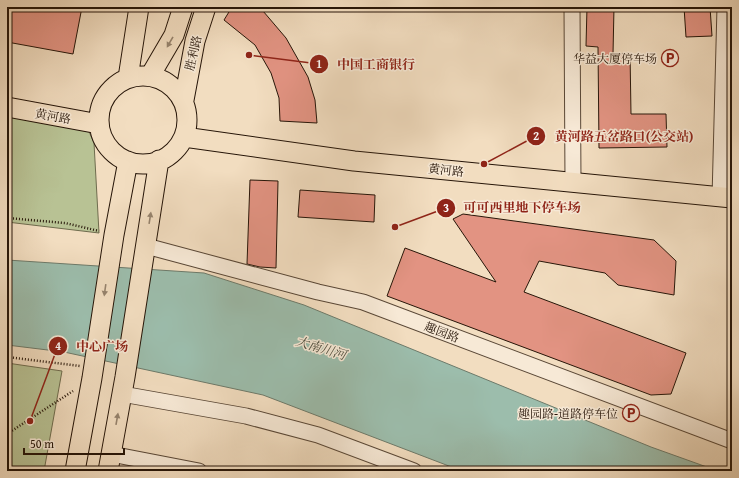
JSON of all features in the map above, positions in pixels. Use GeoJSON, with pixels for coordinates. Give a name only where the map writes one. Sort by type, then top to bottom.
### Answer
{"type":"FeatureCollection","features":[{"type":"Feature","properties":{"kind":"main road"},"geometry":{"type":"LineString","coordinates":[[128,78],[140,7]]}},
{"type":"Feature","properties":{"kind":"main road","name":"胜利路"},"geometry":{"type":"LineString","coordinates":[[150,76],[174,35],[183,7]]}},
{"type":"Feature","properties":{"kind":"main road","name":"胜利路"},"geometry":{"type":"LineString","coordinates":[[184,100],[195,41],[206,7]]}},
{"type":"Feature","properties":{"kind":"main road"},"geometry":{"type":"LineString","coordinates":[[150,76],[169,83],[184,100],[188,115],[184,138],[173,153],[166,158],[151,164],[144,164],[128,161],[117,155],[106,144],[99,124],[102,103],[110,90],[128,78],[150,76]]}},
{"type":"Feature","properties":{"kind":"main road","name":"黄河路"},"geometry":{"type":"LineString","coordinates":[[7,107],[99,124]]}},
{"type":"Feature","properties":{"kind":"main road","name":"黄河路"},"geometry":{"type":"LineString","coordinates":[[184,138],[354,161],[726,198]]}},
{"type":"Feature","properties":{"kind":"main road"},"geometry":{"type":"LineString","coordinates":[[110,462],[159,160]]}},
{"type":"Feature","properties":{"kind":"main road"},"geometry":{"type":"LineString","coordinates":[[75,471],[89,377],[128,161]]}},
{"type":"Feature","properties":{"kind":"street"},"geometry":{"type":"LineString","coordinates":[[572,7],[573,183]]}},
{"type":"Feature","properties":{"kind":"street"},"geometry":{"type":"LineString","coordinates":[[725,7],[726,198]]}},
{"type":"Feature","properties":{"kind":"street","name":"趣园路"},"geometry":{"type":"LineString","coordinates":[[145,251],[363,302],[732,441]]}},
{"type":"Feature","properties":{"kind":"street"},"geometry":{"type":"LineString","coordinates":[[123,385],[318,435],[414,471]]}},
{"type":"Feature","properties":{"kind":"street"},"geometry":{"type":"LineString","coordinates":[[110,462],[199,471]]}},
{"type":"Feature","properties":{"kind":"path"},"geometry":{"type":"LineString","coordinates":[[7,218],[65,223],[112,243]]}},
{"type":"Feature","properties":{"kind":"path"},"geometry":{"type":"LineString","coordinates":[[7,357],[89,377],[82,386],[7,434]]}},
{"type":"Feature","properties":{"kind":"shaded area"},"geometry":{"type":"Polygon","coordinates":[[[7,115],[87,127],[94,143],[99,233],[7,222],[7,115]]]}},
{"type":"Feature","properties":{"kind":"shaded area"},"geometry":{"type":"Polygon","coordinates":[[[7,363],[62,371],[44,471],[7,471],[7,363]]]}},
{"type":"Feature","properties":{"kind":"water","name":"大南川河"},"geometry":{"type":"Polygon","coordinates":[[[7,260],[204,273],[304,305],[651,447],[718,471],[462,471],[263,395],[64,352],[7,345],[7,260]]]}},
{"type":"Feature","properties":{"kind":"building"},"geometry":{"type":"Polygon","coordinates":[[[7,7],[82,7],[73,54],[7,42],[7,7]]]}},
{"type":"Feature","properties":{"kind":"building"},"geometry":{"type":"Polygon","coordinates":[[[232,7],[257,7],[263,11],[286,38],[308,77],[315,100],[317,123],[280,121],[279,98],[271,73],[255,45],[224,20],[232,7]]]}},
{"type":"Feature","properties":{"kind":"building"},"geometry":{"type":"Polygon","coordinates":[[[587,7],[614,7],[613,54],[630,53],[631,114],[666,114],[667,147],[599,148],[598,47],[586,46],[587,7]]]}},
{"type":"Feature","properties":{"kind":"building"},"geometry":{"type":"Polygon","coordinates":[[[684,7],[710,7],[712,36],[686,37],[684,7]]]}},
{"type":"Feature","properties":{"kind":"building"},"geometry":{"type":"Polygon","coordinates":[[[250,180],[278,181],[276,268],[247,264],[250,180]]]}},
{"type":"Feature","properties":{"kind":"building"},"geometry":{"type":"Polygon","coordinates":[[[300,190],[375,195],[374,222],[298,217],[300,190]]]}},
{"type":"Feature","properties":{"kind":"building"},"geometry":{"type":"Polygon","coordinates":[[[463,214],[654,240],[676,261],[674,295],[618,285],[605,273],[539,261],[524,292],[686,353],[671,394],[651,395],[387,296],[405,248],[496,282],[453,219],[463,214]]]}},
{"type":"Feature","properties":{"kind":"place","name":"中国工商银行"},"geometry":{"type":"Point","coordinates":[249,55]}},
{"type":"Feature","properties":{"kind":"place","name":"华益大厦停车场"},"geometry":{"type":"Point","coordinates":[670,58]}},
{"type":"Feature","properties":{"kind":"place","name":"黄河路五岔路口(公交站)"},"geometry":{"type":"Point","coordinates":[484,164]}},
{"type":"Feature","properties":{"kind":"place","name":"可可西里地下停车场"},"geometry":{"type":"Point","coordinates":[395,227]}},
{"type":"Feature","properties":{"kind":"place","name":"趣园路-道路停车位"},"geometry":{"type":"Point","coordinates":[631,413]}},
{"type":"Feature","properties":{"kind":"place","name":"中心广场"},"geometry":{"type":"Point","coordinates":[30,421]}}]}
